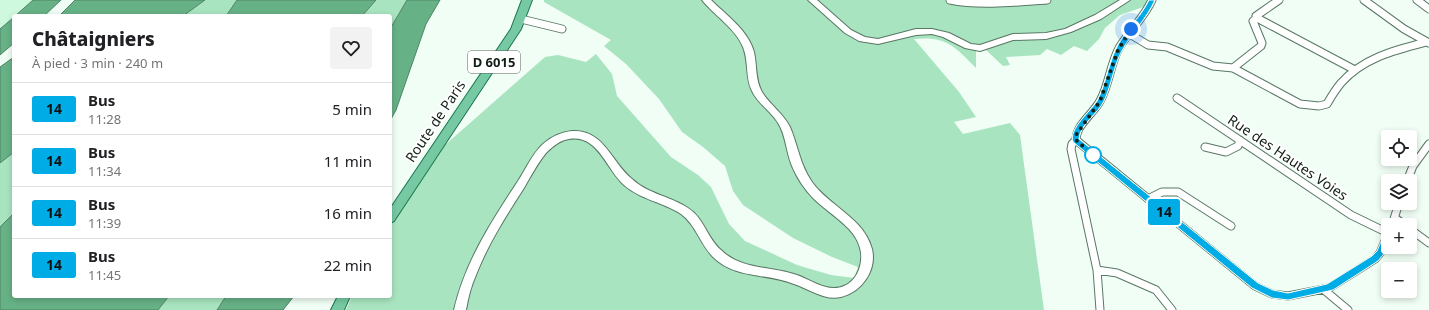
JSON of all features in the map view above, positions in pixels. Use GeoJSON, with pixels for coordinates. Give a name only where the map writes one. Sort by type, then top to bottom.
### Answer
{"type":"FeatureCollection","features":[{"type":"Feature","properties":{"kind":"main road","name":"Route de Paris"},"geometry":{"type":"LineString","coordinates":[[392,215],[498,58],[521,19],[527,0]]}},
{"type":"Feature","properties":{"kind":"main road"},"geometry":{"type":"LineString","coordinates":[[460,310],[465,286],[472,268],[507,206],[539,155],[549,144],[560,138],[577,135],[587,137],[596,142],[606,152],[611,163],[620,175],[637,190],[685,211],[695,220],[707,241],[717,254],[729,264],[741,268],[792,278],[832,293],[853,287],[860,279],[866,266],[867,256],[863,240],[854,228],[813,191],[802,176],[783,124],[776,113],[758,94],[754,86],[751,58],[744,40],[706,0]]}},
{"type":"Feature","properties":{"kind":"main road"},"geometry":{"type":"LineString","coordinates":[[812,0],[821,6],[846,30],[867,41],[882,42],[917,32],[933,31],[949,36],[970,47],[981,48],[1013,37],[1046,36],[1085,25],[1126,0]]}},
{"type":"Feature","properties":{"kind":"main road"},"geometry":{"type":"LineString","coordinates":[[337,310],[343,298]]}},
{"type":"Feature","properties":{"kind":"street"},"geometry":{"type":"LineString","coordinates":[[950,0],[960,2],[1021,2],[1047,0]]}},
{"type":"Feature","properties":{"kind":"street"},"geometry":{"type":"LineString","coordinates":[[1100,310],[1097,270],[1071,148],[1072,144],[1076,140],[1076,135],[1081,126],[1100,101],[1118,50],[1128,34],[1147,11],[1152,0]]}},
{"type":"Feature","properties":{"kind":"street"},"geometry":{"type":"LineString","coordinates":[[1233,68],[1262,44],[1253,21],[1257,18],[1256,16],[1279,0]]}},
{"type":"Feature","properties":{"kind":"street"},"geometry":{"type":"LineString","coordinates":[[1364,0],[1404,29],[1428,43]]}},
{"type":"Feature","properties":{"kind":"street"},"geometry":{"type":"LineString","coordinates":[[1417,0],[1429,9]]}},
{"type":"Feature","properties":{"kind":"street"},"geometry":{"type":"LineString","coordinates":[[1257,18],[1355,70]]}},
{"type":"Feature","properties":{"kind":"street"},"geometry":{"type":"LineString","coordinates":[[521,19],[562,29]]}},
{"type":"Feature","properties":{"kind":"street"},"geometry":{"type":"LineString","coordinates":[[1128,34],[1148,45],[1167,47],[1213,66],[1233,68],[1300,104],[1319,106],[1327,104],[1341,83],[1367,61],[1379,55],[1408,46],[1428,43]]}},
{"type":"Feature","properties":{"kind":"street","name":"Rue des Hautes Voies"},"geometry":{"type":"LineString","coordinates":[[1177,98],[1297,180],[1352,215],[1381,230]]}},
{"type":"Feature","properties":{"kind":"street"},"geometry":{"type":"LineString","coordinates":[[1076,140],[1255,286],[1272,294],[1288,296],[1329,288],[1375,259],[1381,250]]}},
{"type":"Feature","properties":{"kind":"street"},"geometry":{"type":"LineString","coordinates":[[1205,147],[1226,152],[1238,146],[1240,140]]}},
{"type":"Feature","properties":{"kind":"street"},"geometry":{"type":"LineString","coordinates":[[1410,174],[1413,166],[1429,144]]}},
{"type":"Feature","properties":{"kind":"street"},"geometry":{"type":"LineString","coordinates":[[1148,199],[1162,191],[1169,190],[1178,192],[1231,226]]}},
{"type":"Feature","properties":{"kind":"street"},"geometry":{"type":"LineString","coordinates":[[1417,234],[1429,243]]}},
{"type":"Feature","properties":{"kind":"street"},"geometry":{"type":"LineString","coordinates":[[1097,270],[1117,273],[1156,290],[1172,310]]}},
{"type":"Feature","properties":{"kind":"street"},"geometry":{"type":"LineString","coordinates":[[1323,289],[1348,310]]}},
{"type":"Feature","properties":{"kind":"shaded area"},"geometry":{"type":"Polygon","coordinates":[[[0,0],[61,0],[46,14],[12,14],[12,45],[0,55],[0,0]]]}},
{"type":"Feature","properties":{"kind":"shaded area"},"geometry":{"type":"Polygon","coordinates":[[[33,0],[61,0],[46,14],[17,14],[33,0]]]}},
{"type":"Feature","properties":{"kind":"shaded area"},"geometry":{"type":"Polygon","coordinates":[[[75,0],[205,0],[186,14],[61,14],[75,0]]]}},
{"type":"Feature","properties":{"kind":"shaded area"},"geometry":{"type":"Polygon","coordinates":[[[205,0],[237,0],[227,14],[186,14],[205,0]]]}},
{"type":"Feature","properties":{"kind":"shaded area"},"geometry":{"type":"Polygon","coordinates":[[[237,0],[376,0],[364,14],[227,14],[237,0]]]}},
{"type":"Feature","properties":{"kind":"shaded area"},"geometry":{"type":"Polygon","coordinates":[[[376,0],[407,0],[392,26],[392,14],[364,14],[376,0]]]}},
{"type":"Feature","properties":{"kind":"shaded area"},"geometry":{"type":"Polygon","coordinates":[[[407,0],[440,0],[426,24],[396,110],[392,117],[392,26],[407,0]]]}},
{"type":"Feature","properties":{"kind":"shaded area"},"geometry":{"type":"Polygon","coordinates":[[[544,0],[1149,0],[1146,6],[1120,15],[1105,28],[1099,39],[1087,51],[1074,46],[1061,55],[1047,49],[1040,55],[1006,57],[1010,65],[1003,66],[985,49],[976,51],[976,68],[949,44],[935,39],[914,39],[959,92],[976,117],[954,122],[963,134],[1010,123],[1020,135],[1044,310],[346,310],[351,298],[392,298],[392,220],[436,153],[545,57],[558,55],[586,62],[596,54],[612,74],[617,96],[671,157],[698,175],[711,187],[729,224],[745,241],[797,265],[831,275],[854,278],[858,267],[832,257],[793,238],[743,205],[733,191],[725,166],[703,147],[682,132],[659,99],[626,64],[604,46],[611,40],[544,2],[544,0]]]}},
{"type":"Feature","properties":{"kind":"shaded area"},"geometry":{"type":"Polygon","coordinates":[[[12,19],[12,45],[0,55],[0,29],[12,19]]]}},
{"type":"Feature","properties":{"kind":"shaded area"},"geometry":{"type":"Polygon","coordinates":[[[12,58],[12,154],[0,163],[0,67],[12,58]]]}},
{"type":"Feature","properties":{"kind":"shaded area"},"geometry":{"type":"Polygon","coordinates":[[[12,154],[12,215],[0,227],[0,163],[12,154]]]}},
{"type":"Feature","properties":{"kind":"shaded area"},"geometry":{"type":"Polygon","coordinates":[[[12,215],[12,298],[167,298],[158,310],[0,310],[0,227],[12,215]]]}},
{"type":"Feature","properties":{"kind":"shaded area"},"geometry":{"type":"Polygon","coordinates":[[[167,298],[225,298],[217,310],[158,310],[167,298]]]}},
{"type":"Feature","properties":{"kind":"shaded area"},"geometry":{"type":"Polygon","coordinates":[[[225,298],[292,298],[283,310],[217,310],[225,298]]]}},
{"type":"Feature","properties":{"kind":"bus line","name":"14"},"geometry":{"type":"LineString","coordinates":[[1152,0],[1147,11],[1131,29],[1118,50],[1100,101],[1081,126],[1076,135],[1076,140],[1255,286],[1272,294],[1288,296],[1329,288],[1375,259],[1381,251]]}},
{"type":"Feature","properties":{"kind":"route"},"geometry":{"type":"LineString","coordinates":[[1093,155],[1076,140],[1076,135],[1100,101],[1118,50],[1131,29]]}}]}
